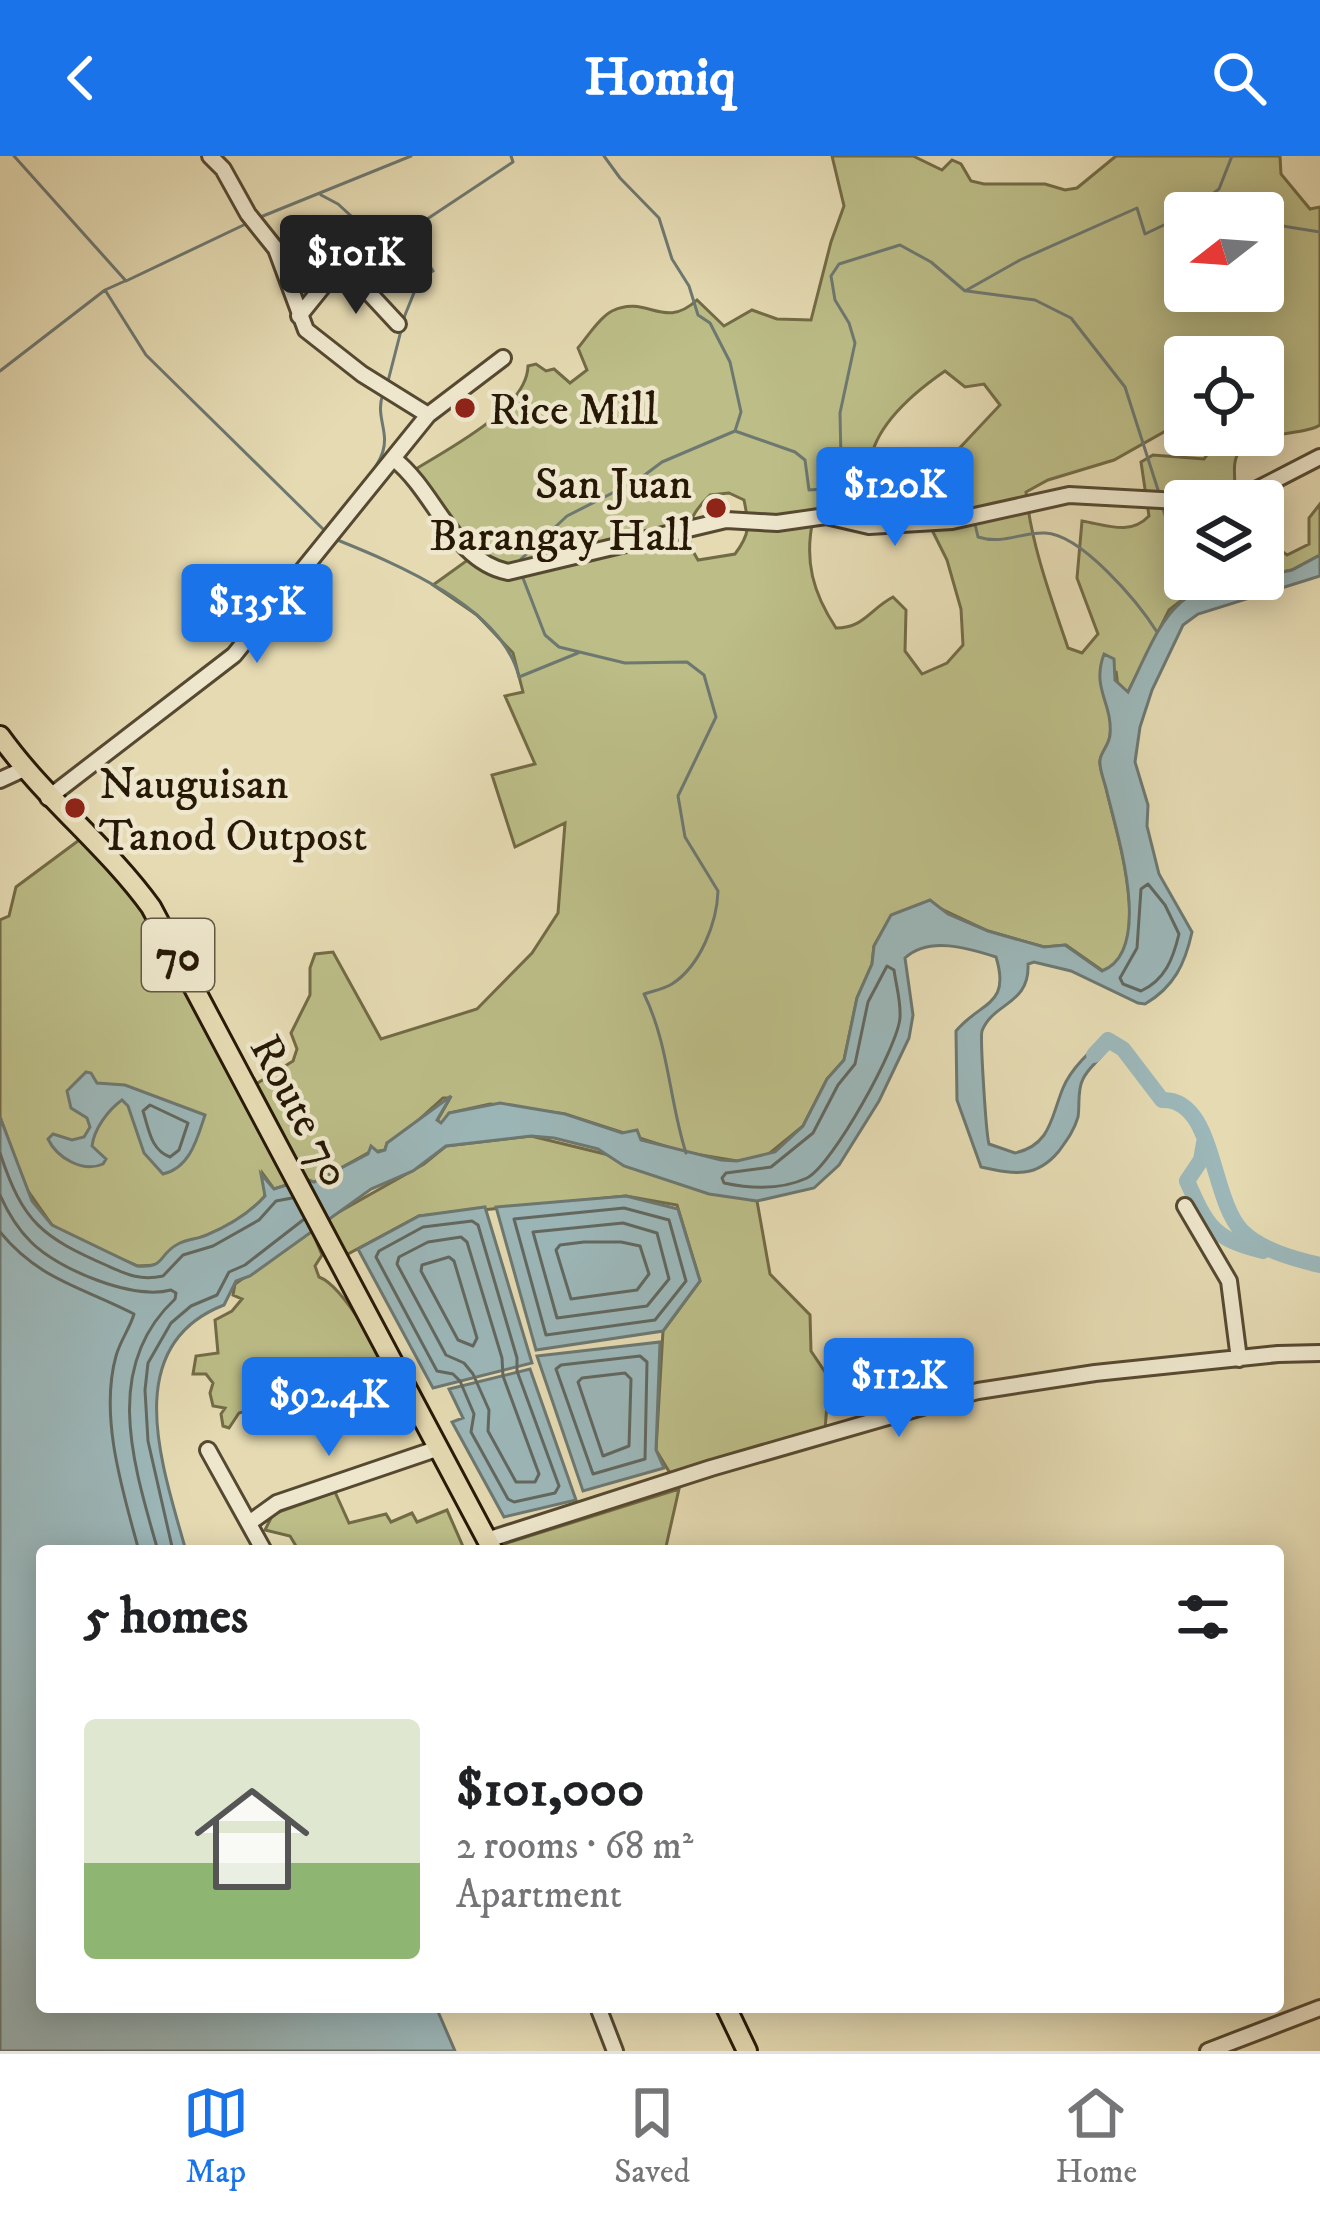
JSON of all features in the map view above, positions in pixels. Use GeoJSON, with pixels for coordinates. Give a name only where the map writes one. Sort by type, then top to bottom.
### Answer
{"type":"FeatureCollection","features":[{"type":"Feature","properties":{"kind":"highway","name":"Route 70"},"geometry":{"type":"LineString","coordinates":[[0,736],[48,798],[129,876],[152,907],[490,1545]]}},
{"type":"Feature","properties":{"kind":"highway"},"geometry":{"type":"LineString","coordinates":[[729,2013],[747,2051]]}},
{"type":"Feature","properties":{"kind":"street"},"geometry":{"type":"LineString","coordinates":[[210,156],[276,249],[306,330],[362,374],[428,415]]}},
{"type":"Feature","properties":{"kind":"street"},"geometry":{"type":"LineString","coordinates":[[298,316],[324,285],[348,272],[398,324]]}},
{"type":"Feature","properties":{"kind":"street"},"geometry":{"type":"LineString","coordinates":[[48,798],[234,655],[428,415],[503,358]]}},
{"type":"Feature","properties":{"kind":"street"},"geometry":{"type":"LineString","coordinates":[[394,459],[410,472],[472,557],[508,572],[726,520],[777,523],[826,516],[869,526],[952,520],[1069,495],[1180,501],[1250,493],[1320,457]]}},
{"type":"Feature","properties":{"kind":"street"},"geometry":{"type":"LineString","coordinates":[[0,781],[24,769]]}},
{"type":"Feature","properties":{"kind":"street"},"geometry":{"type":"LineString","coordinates":[[1185,1206],[1229,1281],[1239,1359]]}},
{"type":"Feature","properties":{"kind":"street"},"geometry":{"type":"LineString","coordinates":[[490,1545],[711,1468],[978,1391],[1095,1373],[1320,1353]]}},
{"type":"Feature","properties":{"kind":"street"},"geometry":{"type":"LineString","coordinates":[[249,1523],[277,1503],[439,1448]]}},
{"type":"Feature","properties":{"kind":"street"},"geometry":{"type":"LineString","coordinates":[[208,1450],[261,1545]]}},
{"type":"Feature","properties":{"kind":"street"},"geometry":{"type":"LineString","coordinates":[[1208,2051],[1320,2008]]}},
{"type":"Feature","properties":{"kind":"street"},"geometry":{"type":"LineString","coordinates":[[600,2013],[615,2051]]}},
{"type":"Feature","properties":{"kind":"green space"},"geometry":{"type":"Polygon","coordinates":[[[832,156],[913,156],[942,170],[952,160],[961,164],[971,181],[1045,184],[1065,190],[1077,188],[1116,156],[1280,156],[1281,174],[1310,209],[1320,207],[1320,425],[1284,434],[1284,336],[1164,336],[1164,432],[1114,460],[1048,480],[1026,492],[1037,551],[1068,648],[1082,653],[1098,634],[1077,578],[1082,521],[1126,527],[1149,516],[1141,462],[1153,455],[1238,456],[1235,480],[1164,480],[1164,600],[1182,600],[1169,610],[1128,692],[1118,687],[1116,671],[1110,736],[1100,764],[1128,887],[1127,939],[1119,959],[1103,971],[1066,945],[1044,947],[988,931],[935,906],[891,916],[874,946],[872,964],[857,998],[844,1060],[827,1079],[803,1126],[765,1157],[737,1161],[683,1152],[565,1114],[490,1104],[449,1113],[442,1124],[437,1121],[450,1098],[443,1098],[387,1143],[385,1150],[368,1153],[314,1183],[305,1179],[274,1189],[263,1174],[265,1196],[253,1208],[223,1228],[174,1249],[158,1265],[138,1266],[52,1225],[26,1188],[0,1117],[0,920],[9,916],[16,887],[86,835],[129,876],[248,1089],[293,1061],[297,1049],[291,1033],[310,995],[315,954],[333,952],[381,1039],[477,1009],[532,953],[558,913],[565,823],[515,847],[492,775],[535,764],[505,696],[523,692],[513,653],[477,615],[433,585],[472,557],[411,472],[500,413],[524,382],[528,366],[554,369],[570,383],[587,370],[578,348],[612,311],[636,306],[674,312],[697,300],[724,326],[752,310],[777,319],[811,320],[844,206],[832,156]],[[945,371],[898,410],[880,435],[869,467],[872,493],[813,520],[810,549],[816,589],[836,628],[860,621],[893,597],[906,610],[905,651],[922,674],[947,663],[963,645],[961,609],[947,560],[922,510],[924,486],[1000,405],[984,384],[965,387],[945,371]],[[729,493],[710,495],[690,525],[690,542],[698,560],[735,554],[744,540],[744,500],[729,493]]]}},
{"type":"Feature","properties":{"kind":"green space"},"geometry":{"type":"Polygon","coordinates":[[[1320,504],[1320,555],[1284,572],[1284,553],[1309,544],[1309,518],[1320,504]]]}},
{"type":"Feature","properties":{"kind":"green space"},"geometry":{"type":"Polygon","coordinates":[[[531,1136],[613,1156],[693,1188],[757,1201],[770,1274],[810,1315],[811,1351],[829,1378],[825,1430],[670,1473],[656,1450],[663,1331],[700,1281],[677,1205],[626,1196],[419,1216],[346,1255],[323,1221],[424,1164],[446,1146],[531,1136]]]}},
{"type":"Feature","properties":{"kind":"green space"},"geometry":{"type":"Polygon","coordinates":[[[312,1231],[322,1255],[315,1266],[319,1277],[359,1320],[418,1424],[400,1415],[373,1370],[367,1376],[358,1367],[349,1374],[358,1390],[335,1400],[318,1389],[300,1362],[281,1361],[256,1393],[270,1405],[266,1416],[250,1410],[239,1413],[229,1428],[223,1426],[225,1408],[213,1406],[213,1383],[206,1374],[193,1374],[196,1356],[218,1353],[215,1320],[242,1299],[233,1295],[235,1284],[312,1231]]]}},
{"type":"Feature","properties":{"kind":"green space"},"geometry":{"type":"Polygon","coordinates":[[[679,1489],[666,1545],[501,1545],[679,1489]]]}},
{"type":"Feature","properties":{"kind":"green space"},"geometry":{"type":"Polygon","coordinates":[[[335,1492],[349,1523],[386,1514],[391,1522],[412,1513],[417,1522],[447,1510],[462,1545],[295,1545],[290,1536],[265,1530],[273,1514],[335,1492]]]}},
{"type":"Feature","properties":{"kind":"water"},"geometry":{"type":"Polygon","coordinates":[[[1320,555],[1320,576],[1284,587],[1284,572],[1320,555]]]}},
{"type":"Feature","properties":{"kind":"water"},"geometry":{"type":"Polygon","coordinates":[[[1185,600],[1243,600],[1198,614],[1183,625],[1140,727],[1135,762],[1148,805],[1147,826],[1159,874],[1192,932],[1182,964],[1171,982],[1145,1004],[1071,971],[1028,964],[1023,988],[982,1031],[989,1144],[1015,1153],[1043,1137],[1071,1074],[1108,1040],[1081,1083],[1074,1127],[1050,1160],[1024,1172],[981,1167],[957,1100],[956,1031],[997,994],[996,957],[949,946],[925,947],[905,958],[913,1015],[909,1038],[879,1101],[839,1165],[814,1188],[757,1201],[709,1194],[624,1166],[598,1149],[554,1138],[531,1136],[446,1146],[413,1171],[371,1189],[250,1276],[236,1281],[224,1305],[191,1324],[170,1349],[159,1379],[157,1412],[167,1483],[184,1545],[36,1545],[36,2013],[439,2013],[455,2051],[0,2051],[0,1117],[32,1201],[52,1225],[137,1266],[158,1263],[178,1244],[246,1213],[265,1196],[261,1174],[274,1189],[306,1179],[314,1182],[368,1154],[371,1146],[378,1152],[385,1150],[387,1143],[451,1096],[437,1120],[441,1123],[449,1113],[500,1103],[565,1114],[622,1133],[637,1130],[641,1140],[721,1160],[775,1152],[803,1126],[827,1079],[844,1060],[857,998],[872,964],[874,946],[891,915],[930,900],[948,914],[988,931],[1044,947],[1065,945],[1102,971],[1118,959],[1127,939],[1128,887],[1100,767],[1110,735],[1101,666],[1104,654],[1114,659],[1115,680],[1128,692],[1174,608],[1185,600]]]}},
{"type":"Feature","properties":{"kind":"water"},"geometry":{"type":"Polygon","coordinates":[[[86,1072],[97,1083],[125,1085],[205,1115],[180,1166],[163,1174],[144,1153],[122,1100],[102,1120],[93,1140],[92,1146],[106,1159],[103,1164],[79,1165],[58,1152],[48,1139],[53,1134],[72,1140],[84,1137],[90,1127],[87,1118],[71,1108],[67,1091],[86,1072]]]}},
{"type":"Feature","properties":{"kind":"water"},"geometry":{"type":"Polygon","coordinates":[[[626,1196],[678,1209],[700,1281],[663,1331],[536,1350],[496,1207],[626,1196]]]}},
{"type":"Feature","properties":{"kind":"water"},"geometry":{"type":"Polygon","coordinates":[[[485,1207],[532,1363],[433,1388],[358,1249],[419,1216],[485,1207]]]}},
{"type":"Feature","properties":{"kind":"water"},"geometry":{"type":"Polygon","coordinates":[[[660,1342],[656,1450],[664,1468],[583,1491],[537,1356],[660,1342]]]}},
{"type":"Feature","properties":{"kind":"water"},"geometry":{"type":"Polygon","coordinates":[[[530,1369],[576,1500],[504,1517],[452,1422],[463,1418],[449,1389],[530,1369]]]}},
{"type":"Feature","properties":{"kind":"waterway"},"geometry":{"type":"LineString","coordinates":[[14,156],[126,281],[250,222]]}},
{"type":"Feature","properties":{"kind":"waterway"},"geometry":{"type":"LineString","coordinates":[[258,218],[411,156]]}},
{"type":"Feature","properties":{"kind":"waterway"},"geometry":{"type":"LineString","coordinates":[[321,195],[338,204],[385,247],[513,162],[511,156]]}},
{"type":"Feature","properties":{"kind":"waterway"},"geometry":{"type":"LineString","coordinates":[[604,156],[659,218],[698,315],[710,323],[730,362],[741,412],[735,431]]}},
{"type":"Feature","properties":{"kind":"waterway"},"geometry":{"type":"LineString","coordinates":[[1215,192],[1232,156]]}},
{"type":"Feature","properties":{"kind":"waterway"},"geometry":{"type":"LineString","coordinates":[[521,559],[567,516],[638,480],[662,462],[735,431],[795,452],[805,460],[809,490],[824,489],[841,459],[840,413],[855,343],[835,300],[831,276],[839,264],[900,245],[931,262],[965,291],[1020,260],[1137,208],[1145,234],[1164,225]]}},
{"type":"Feature","properties":{"kind":"waterway"},"geometry":{"type":"LineString","coordinates":[[1284,226],[1320,232]]}},
{"type":"Feature","properties":{"kind":"waterway"},"geometry":{"type":"LineString","coordinates":[[387,385],[405,315],[420,278],[433,271],[408,231]]}},
{"type":"Feature","properties":{"kind":"waterway"},"geometry":{"type":"LineString","coordinates":[[0,371],[105,290],[125,281]]}},
{"type":"Feature","properties":{"kind":"waterway"},"geometry":{"type":"LineString","coordinates":[[105,290],[146,355],[324,530],[379,460],[384,444],[383,394]]}},
{"type":"Feature","properties":{"kind":"waterway"},"geometry":{"type":"LineString","coordinates":[[967,291],[1035,300],[1071,318],[1125,387],[1159,493]]}},
{"type":"Feature","properties":{"kind":"waterway"},"geometry":{"type":"LineString","coordinates":[[829,484],[887,485],[932,504],[972,502]]}},
{"type":"Feature","properties":{"kind":"waterway"},"geometry":{"type":"LineString","coordinates":[[1162,506],[1164,512]]}},
{"type":"Feature","properties":{"kind":"waterway"},"geometry":{"type":"LineString","coordinates":[[975,524],[978,537],[987,539],[1045,533],[1075,545],[1123,588],[1157,632]]}},
{"type":"Feature","properties":{"kind":"waterway"},"geometry":{"type":"LineString","coordinates":[[335,539],[416,575],[470,609],[509,652],[519,677],[578,653]]}},
{"type":"Feature","properties":{"kind":"waterway"},"geometry":{"type":"LineString","coordinates":[[521,573],[545,635],[559,647],[625,663],[687,662],[704,675],[716,717],[678,796],[685,837],[718,891],[714,916],[691,966],[672,984],[644,994],[659,1033],[686,1153]]}},
{"type":"Feature","properties":{"kind":"waterway"},"geometry":{"type":"LineString","coordinates":[[1094,1055],[1108,1040],[1123,1049],[1162,1100],[1179,1104],[1192,1115],[1242,1231],[1268,1249],[1320,1265]]}},
{"type":"Feature","properties":{"kind":"waterway"},"geometry":{"type":"LineString","coordinates":[[1204,1143],[1201,1160],[1187,1181],[1200,1209],[1222,1235],[1263,1251]]}},
{"type":"Feature","properties":{"kind":"place","name":"Rice Mill"},"geometry":{"type":"Point","coordinates":[465,408]}},
{"type":"Feature","properties":{"kind":"place","name":"San Juan Barangay Hall"},"geometry":{"type":"Point","coordinates":[716,508]}},
{"type":"Feature","properties":{"kind":"place","name":"Nauguisan Tanod Outpost"},"geometry":{"type":"Point","coordinates":[75,808]}}]}
